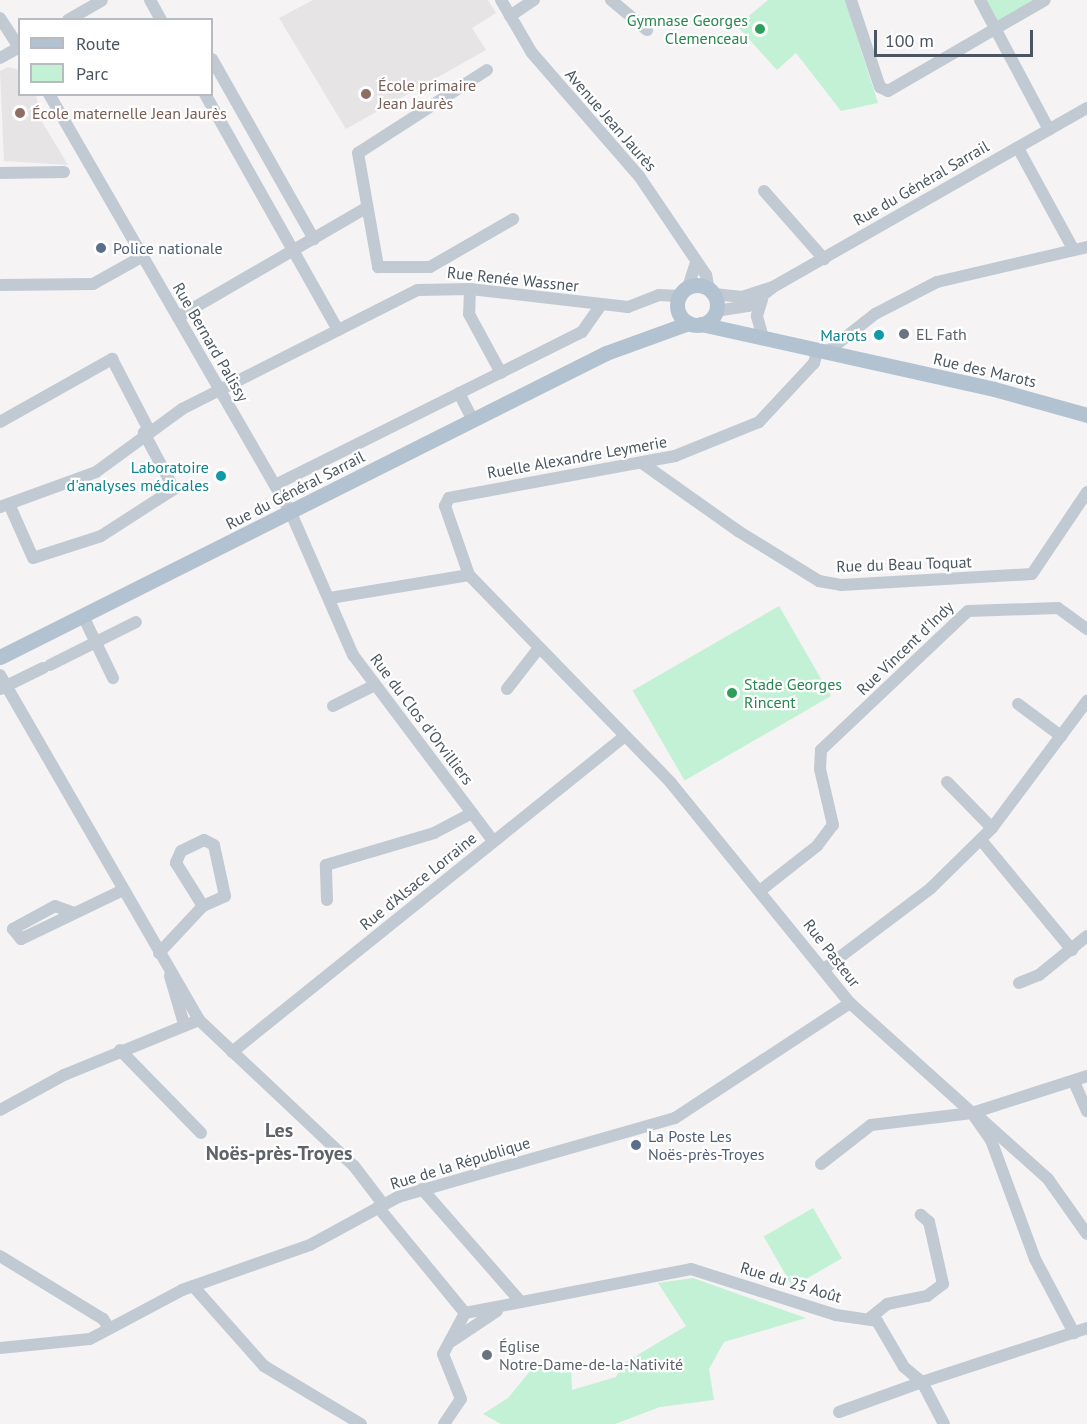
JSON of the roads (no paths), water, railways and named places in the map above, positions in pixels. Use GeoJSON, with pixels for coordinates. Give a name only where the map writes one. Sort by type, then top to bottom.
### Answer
{"type":"FeatureCollection","features":[{"type":"Feature","properties":{"kind":"main road"},"geometry":{"type":"LineString","coordinates":[[711,291],[716,312],[695,323],[682,297],[711,291]]}},
{"type":"Feature","properties":{"kind":"main road","name":"Rue du Général Sarrail"},"geometry":{"type":"LineString","coordinates":[[606,353],[682,297]]}},
{"type":"Feature","properties":{"kind":"main road","name":"Rue des Marots"},"geometry":{"type":"LineString","coordinates":[[716,312],[725,324],[765,337]]}},
{"type":"Feature","properties":{"kind":"main road","name":"Rue du Général Sarrail"},"geometry":{"type":"LineString","coordinates":[[0,657],[606,353],[695,323]]}},
{"type":"Feature","properties":{"kind":"main road","name":"Rue des Marots"},"geometry":{"type":"LineString","coordinates":[[695,323],[823,350],[1087,415]]}},
{"type":"Feature","properties":{"kind":"street"},"geometry":{"type":"LineString","coordinates":[[70,18],[82,5],[102,0]]}},
{"type":"Feature","properties":{"kind":"street"},"geometry":{"type":"LineString","coordinates":[[150,0],[160,18]]}},
{"type":"Feature","properties":{"kind":"street","name":"Avenue Jean Jaurès"},"geometry":{"type":"LineString","coordinates":[[501,0],[539,62],[639,176],[696,262],[711,291]]}},
{"type":"Feature","properties":{"kind":"street"},"geometry":{"type":"LineString","coordinates":[[510,16],[534,0]]}},
{"type":"Feature","properties":{"kind":"street"},"geometry":{"type":"LineString","coordinates":[[611,0],[647,30]]}},
{"type":"Feature","properties":{"kind":"street"},"geometry":{"type":"LineString","coordinates":[[851,0],[884,90],[1045,0]]}},
{"type":"Feature","properties":{"kind":"street"},"geometry":{"type":"LineString","coordinates":[[980,0],[992,30],[1049,130]]}},
{"type":"Feature","properties":{"kind":"street"},"geometry":{"type":"LineString","coordinates":[[2,24],[18,47]]}},
{"type":"Feature","properties":{"kind":"street"},"geometry":{"type":"LineString","coordinates":[[0,58],[18,49]]}},
{"type":"Feature","properties":{"kind":"street"},"geometry":{"type":"LineString","coordinates":[[213,61],[315,239]]}},
{"type":"Feature","properties":{"kind":"street"},"geometry":{"type":"LineString","coordinates":[[487,70],[358,153],[378,267],[429,267],[513,219]]}},
{"type":"Feature","properties":{"kind":"street","name":"Rue Bernard Palissy"},"geometry":{"type":"LineString","coordinates":[[50,96],[291,513]]}},
{"type":"Feature","properties":{"kind":"street"},"geometry":{"type":"LineString","coordinates":[[206,96],[338,330]]}},
{"type":"Feature","properties":{"kind":"street","name":"Rue du Général Sarrail"},"geometry":{"type":"LineString","coordinates":[[711,291],[742,297],[773,287],[1087,108]]}},
{"type":"Feature","properties":{"kind":"street"},"geometry":{"type":"LineString","coordinates":[[1018,148],[1073,249]]}},
{"type":"Feature","properties":{"kind":"street"},"geometry":{"type":"LineString","coordinates":[[0,173],[64,172]]}},
{"type":"Feature","properties":{"kind":"street"},"geometry":{"type":"LineString","coordinates":[[764,191],[824,259]]}},
{"type":"Feature","properties":{"kind":"street"},"geometry":{"type":"LineString","coordinates":[[178,318],[366,208]]}},
{"type":"Feature","properties":{"kind":"street"},"geometry":{"type":"LineString","coordinates":[[823,350],[875,314],[951,277],[1087,247]]}},
{"type":"Feature","properties":{"kind":"street"},"geometry":{"type":"LineString","coordinates":[[0,285],[93,284],[143,256]]}},
{"type":"Feature","properties":{"kind":"street"},"geometry":{"type":"LineString","coordinates":[[682,297],[696,262]]}},
{"type":"Feature","properties":{"kind":"street","name":"Rue du Général Sarrail"},"geometry":{"type":"LineString","coordinates":[[762,300],[773,287]]}},
{"type":"Feature","properties":{"kind":"street"},"geometry":{"type":"LineString","coordinates":[[470,289],[469,315],[501,373]]}},
{"type":"Feature","properties":{"kind":"street","name":"Rue Renée Wassner"},"geometry":{"type":"LineString","coordinates":[[5,506],[96,472],[147,432],[220,391],[418,290],[470,289],[601,305],[638,306],[659,295],[682,297]]}},
{"type":"Feature","properties":{"kind":"street"},"geometry":{"type":"LineString","coordinates":[[716,312],[762,300]]}},
{"type":"Feature","properties":{"kind":"street"},"geometry":{"type":"LineString","coordinates":[[762,300],[757,316],[765,337]]}},
{"type":"Feature","properties":{"kind":"street","name":"Rue du Général Sarrail"},"geometry":{"type":"LineString","coordinates":[[275,485],[582,332],[601,305]]}},
{"type":"Feature","properties":{"kind":"street","name":"Ruelle Alexandre Leymerie"},"geometry":{"type":"LineString","coordinates":[[469,575],[446,502],[675,456],[759,422],[814,363],[823,350]]}},
{"type":"Feature","properties":{"kind":"street"},"geometry":{"type":"LineString","coordinates":[[0,422],[112,359],[174,489],[101,536],[33,558],[5,506]]}},
{"type":"Feature","properties":{"kind":"street"},"geometry":{"type":"LineString","coordinates":[[459,393],[473,420]]}},
{"type":"Feature","properties":{"kind":"street","name":"Rue du Beau Toquat"},"geometry":{"type":"LineString","coordinates":[[642,463],[738,531],[819,581],[841,585],[1032,574],[1087,492]]}},
{"type":"Feature","properties":{"kind":"street","name":"Rue du Clos d'Orvilliers"},"geometry":{"type":"LineString","coordinates":[[291,513],[353,655],[373,686],[493,841]]}},
{"type":"Feature","properties":{"kind":"street"},"geometry":{"type":"LineString","coordinates":[[330,598],[469,575]]}},
{"type":"Feature","properties":{"kind":"street","name":"Rue Pasteur"},"geometry":{"type":"LineString","coordinates":[[469,575],[538,649],[625,736],[761,890],[850,1003],[972,1113],[1005,1171],[1035,1259],[1074,1333]]}},
{"type":"Feature","properties":{"kind":"street","name":"Rue Vincent d'Indy"},"geometry":{"type":"LineString","coordinates":[[761,890],[817,846],[833,825],[820,769],[822,750],[968,610],[1058,608],[1087,628]]}},
{"type":"Feature","properties":{"kind":"street"},"geometry":{"type":"LineString","coordinates":[[83,616],[113,678]]}},
{"type":"Feature","properties":{"kind":"street"},"geometry":{"type":"LineString","coordinates":[[136,622],[46,667],[2,683],[199,1020],[354,1166],[381,1205],[469,1314],[474,1329]]}},
{"type":"Feature","properties":{"kind":"street"},"geometry":{"type":"LineString","coordinates":[[507,689],[538,649]]}},
{"type":"Feature","properties":{"kind":"street"},"geometry":{"type":"LineString","coordinates":[[333,706],[373,686]]}},
{"type":"Feature","properties":{"kind":"street"},"geometry":{"type":"LineString","coordinates":[[824,969],[931,888],[981,840],[1087,701]]}},
{"type":"Feature","properties":{"kind":"street"},"geometry":{"type":"LineString","coordinates":[[1018,704],[1061,736]]}},
{"type":"Feature","properties":{"kind":"street","name":"Rue d'Alsace Lorraine"},"geometry":{"type":"LineString","coordinates":[[232,1052],[625,736]]}},
{"type":"Feature","properties":{"kind":"street"},"geometry":{"type":"LineString","coordinates":[[947,782],[992,828]]}},
{"type":"Feature","properties":{"kind":"street"},"geometry":{"type":"LineString","coordinates":[[327,900],[326,865],[434,833],[472,813]]}},
{"type":"Feature","properties":{"kind":"street"},"geometry":{"type":"LineString","coordinates":[[159,953],[203,906],[219,902],[227,888],[214,845],[204,840],[181,850],[176,862],[203,906]]}},
{"type":"Feature","properties":{"kind":"street"},"geometry":{"type":"LineString","coordinates":[[981,840],[1072,950]]}},
{"type":"Feature","properties":{"kind":"street"},"geometry":{"type":"LineString","coordinates":[[74,914],[123,891]]}},
{"type":"Feature","properties":{"kind":"street"},"geometry":{"type":"LineString","coordinates":[[1019,983],[1072,950],[1087,936]]}},
{"type":"Feature","properties":{"kind":"street"},"geometry":{"type":"LineString","coordinates":[[169,972],[184,1024]]}},
{"type":"Feature","properties":{"kind":"street","name":"Rue de la République"},"geometry":{"type":"LineString","coordinates":[[0,1348],[75,1344],[193,1286],[310,1245],[381,1205],[422,1189],[675,1118],[850,1003]]}},
{"type":"Feature","properties":{"kind":"street"},"geometry":{"type":"LineString","coordinates":[[0,1110],[120,1050],[199,1020]]}},
{"type":"Feature","properties":{"kind":"street"},"geometry":{"type":"LineString","coordinates":[[120,1050],[201,1133]]}},
{"type":"Feature","properties":{"kind":"street"},"geometry":{"type":"LineString","coordinates":[[821,1164],[871,1125],[972,1113],[1087,1076]]}},
{"type":"Feature","properties":{"kind":"street"},"geometry":{"type":"LineString","coordinates":[[1074,1082],[1087,1111]]}},
{"type":"Feature","properties":{"kind":"street"},"geometry":{"type":"LineString","coordinates":[[972,1113],[1028,1159],[1087,1234]]}},
{"type":"Feature","properties":{"kind":"street"},"geometry":{"type":"LineString","coordinates":[[1005,1171],[1028,1159]]}},
{"type":"Feature","properties":{"kind":"street"},"geometry":{"type":"LineString","coordinates":[[422,1189],[521,1302]]}},
{"type":"Feature","properties":{"kind":"street"},"geometry":{"type":"LineString","coordinates":[[921,1215],[929,1222],[943,1284],[927,1296],[887,1304],[870,1318],[883,1328],[904,1367],[922,1382],[944,1424]]}},
{"type":"Feature","properties":{"kind":"street"},"geometry":{"type":"LineString","coordinates":[[0,1256],[103,1319],[109,1328]]}},
{"type":"Feature","properties":{"kind":"street","name":"Rue du 25 Août"},"geometry":{"type":"LineString","coordinates":[[469,1314],[692,1269],[836,1315],[870,1318]]}},
{"type":"Feature","properties":{"kind":"street"},"geometry":{"type":"LineString","coordinates":[[193,1286],[264,1366],[361,1424]]}},
{"type":"Feature","properties":{"kind":"street"},"geometry":{"type":"LineString","coordinates":[[448,1343],[474,1329],[500,1308]]}},
{"type":"Feature","properties":{"kind":"street"},"geometry":{"type":"LineString","coordinates":[[444,1424],[462,1399],[445,1366],[448,1343],[469,1314]]}},
{"type":"Feature","properties":{"kind":"street"},"geometry":{"type":"LineString","coordinates":[[839,1412],[1087,1328]]}},
{"type":"Feature","properties":{"kind":"place","name":"Gymnase Georges Clemenceau"},"geometry":{"type":"Point","coordinates":[760,29]}},
{"type":"Feature","properties":{"kind":"place","name":"École primaire Jean Jaurès"},"geometry":{"type":"Point","coordinates":[366,94]}},
{"type":"Feature","properties":{"kind":"place","name":"École maternelle Jean Jaurès"},"geometry":{"type":"Point","coordinates":[20,113]}},
{"type":"Feature","properties":{"kind":"place","name":"Police nationale"},"geometry":{"type":"Point","coordinates":[101,248]}},
{"type":"Feature","properties":{"kind":"place","name":"EL Fath"},"geometry":{"type":"Point","coordinates":[904,334]}},
{"type":"Feature","properties":{"kind":"place","name":"Marots"},"geometry":{"type":"Point","coordinates":[879,335]}},
{"type":"Feature","properties":{"kind":"place","name":"Laboratoire d'analyses médicales"},"geometry":{"type":"Point","coordinates":[221,476]}},
{"type":"Feature","properties":{"kind":"place","name":"Stade Georges Rincent"},"geometry":{"type":"Point","coordinates":[732,693]}},
{"type":"Feature","properties":{"kind":"place","name":"La Poste Les Noës-près-Troyes"},"geometry":{"type":"Point","coordinates":[636,1145]}},
{"type":"Feature","properties":{"kind":"place","name":"Église Notre-Dame-de-la-Nativité"},"geometry":{"type":"Point","coordinates":[487,1355]}},
{"type":"Feature","properties":{"kind":"district","name":"Les Noës-près-Troyes"},"geometry":{"type":"Point","coordinates":[279,1142]}}]}
